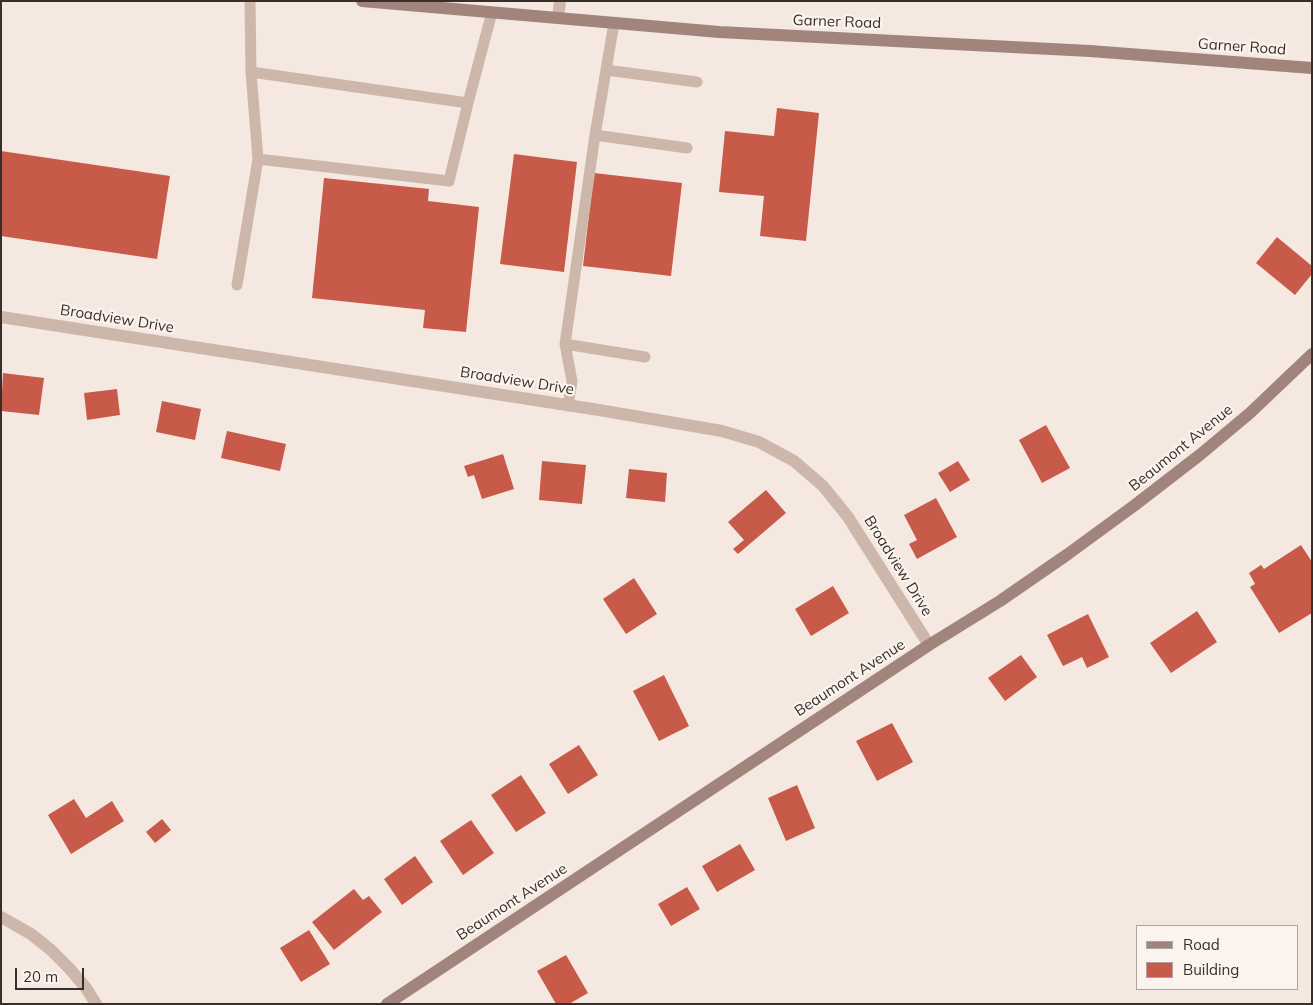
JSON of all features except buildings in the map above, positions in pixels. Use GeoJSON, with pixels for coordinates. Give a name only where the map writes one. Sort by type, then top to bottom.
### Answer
{"type":"FeatureCollection","features":[{"type":"Feature","properties":{"kind":"street","name":"Garner Road"},"geometry":{"type":"LineString","coordinates":[[362,1],[788,36],[802,35],[1083,51],[1312,68]]}},
{"type":"Feature","properties":{"kind":"street"},"geometry":{"type":"LineString","coordinates":[[558,18],[560,1]]}},
{"type":"Feature","properties":{"kind":"street","name":"Broadview Drive"},"geometry":{"type":"LineString","coordinates":[[1,317],[722,431],[759,442],[794,461],[823,486],[848,516],[930,645]]}},
{"type":"Feature","properties":{"kind":"street","name":"Beaumont Avenue"},"geometry":{"type":"LineString","coordinates":[[386,1004],[1068,554],[1201,454],[1250,413],[1312,354]]}},
{"type":"Feature","properties":{"kind":"street"},"geometry":{"type":"LineString","coordinates":[[1,918],[31,934],[51,950],[86,988],[96,1004]]}},
{"type":"Feature","properties":{"kind":"lane"},"geometry":{"type":"LineString","coordinates":[[237,285],[258,159],[250,72],[250,1]]}},
{"type":"Feature","properties":{"kind":"lane"},"geometry":{"type":"LineString","coordinates":[[258,159],[449,181],[492,12]]}},
{"type":"Feature","properties":{"kind":"lane"},"geometry":{"type":"LineString","coordinates":[[568,406],[572,381],[566,344],[595,135],[614,23]]}},
{"type":"Feature","properties":{"kind":"lane"},"geometry":{"type":"LineString","coordinates":[[606,70],[697,82]]}},
{"type":"Feature","properties":{"kind":"lane"},"geometry":{"type":"LineString","coordinates":[[250,72],[468,103]]}},
{"type":"Feature","properties":{"kind":"lane"},"geometry":{"type":"LineString","coordinates":[[595,135],[687,148]]}},
{"type":"Feature","properties":{"kind":"lane"},"geometry":{"type":"LineString","coordinates":[[566,344],[645,357]]}}]}
